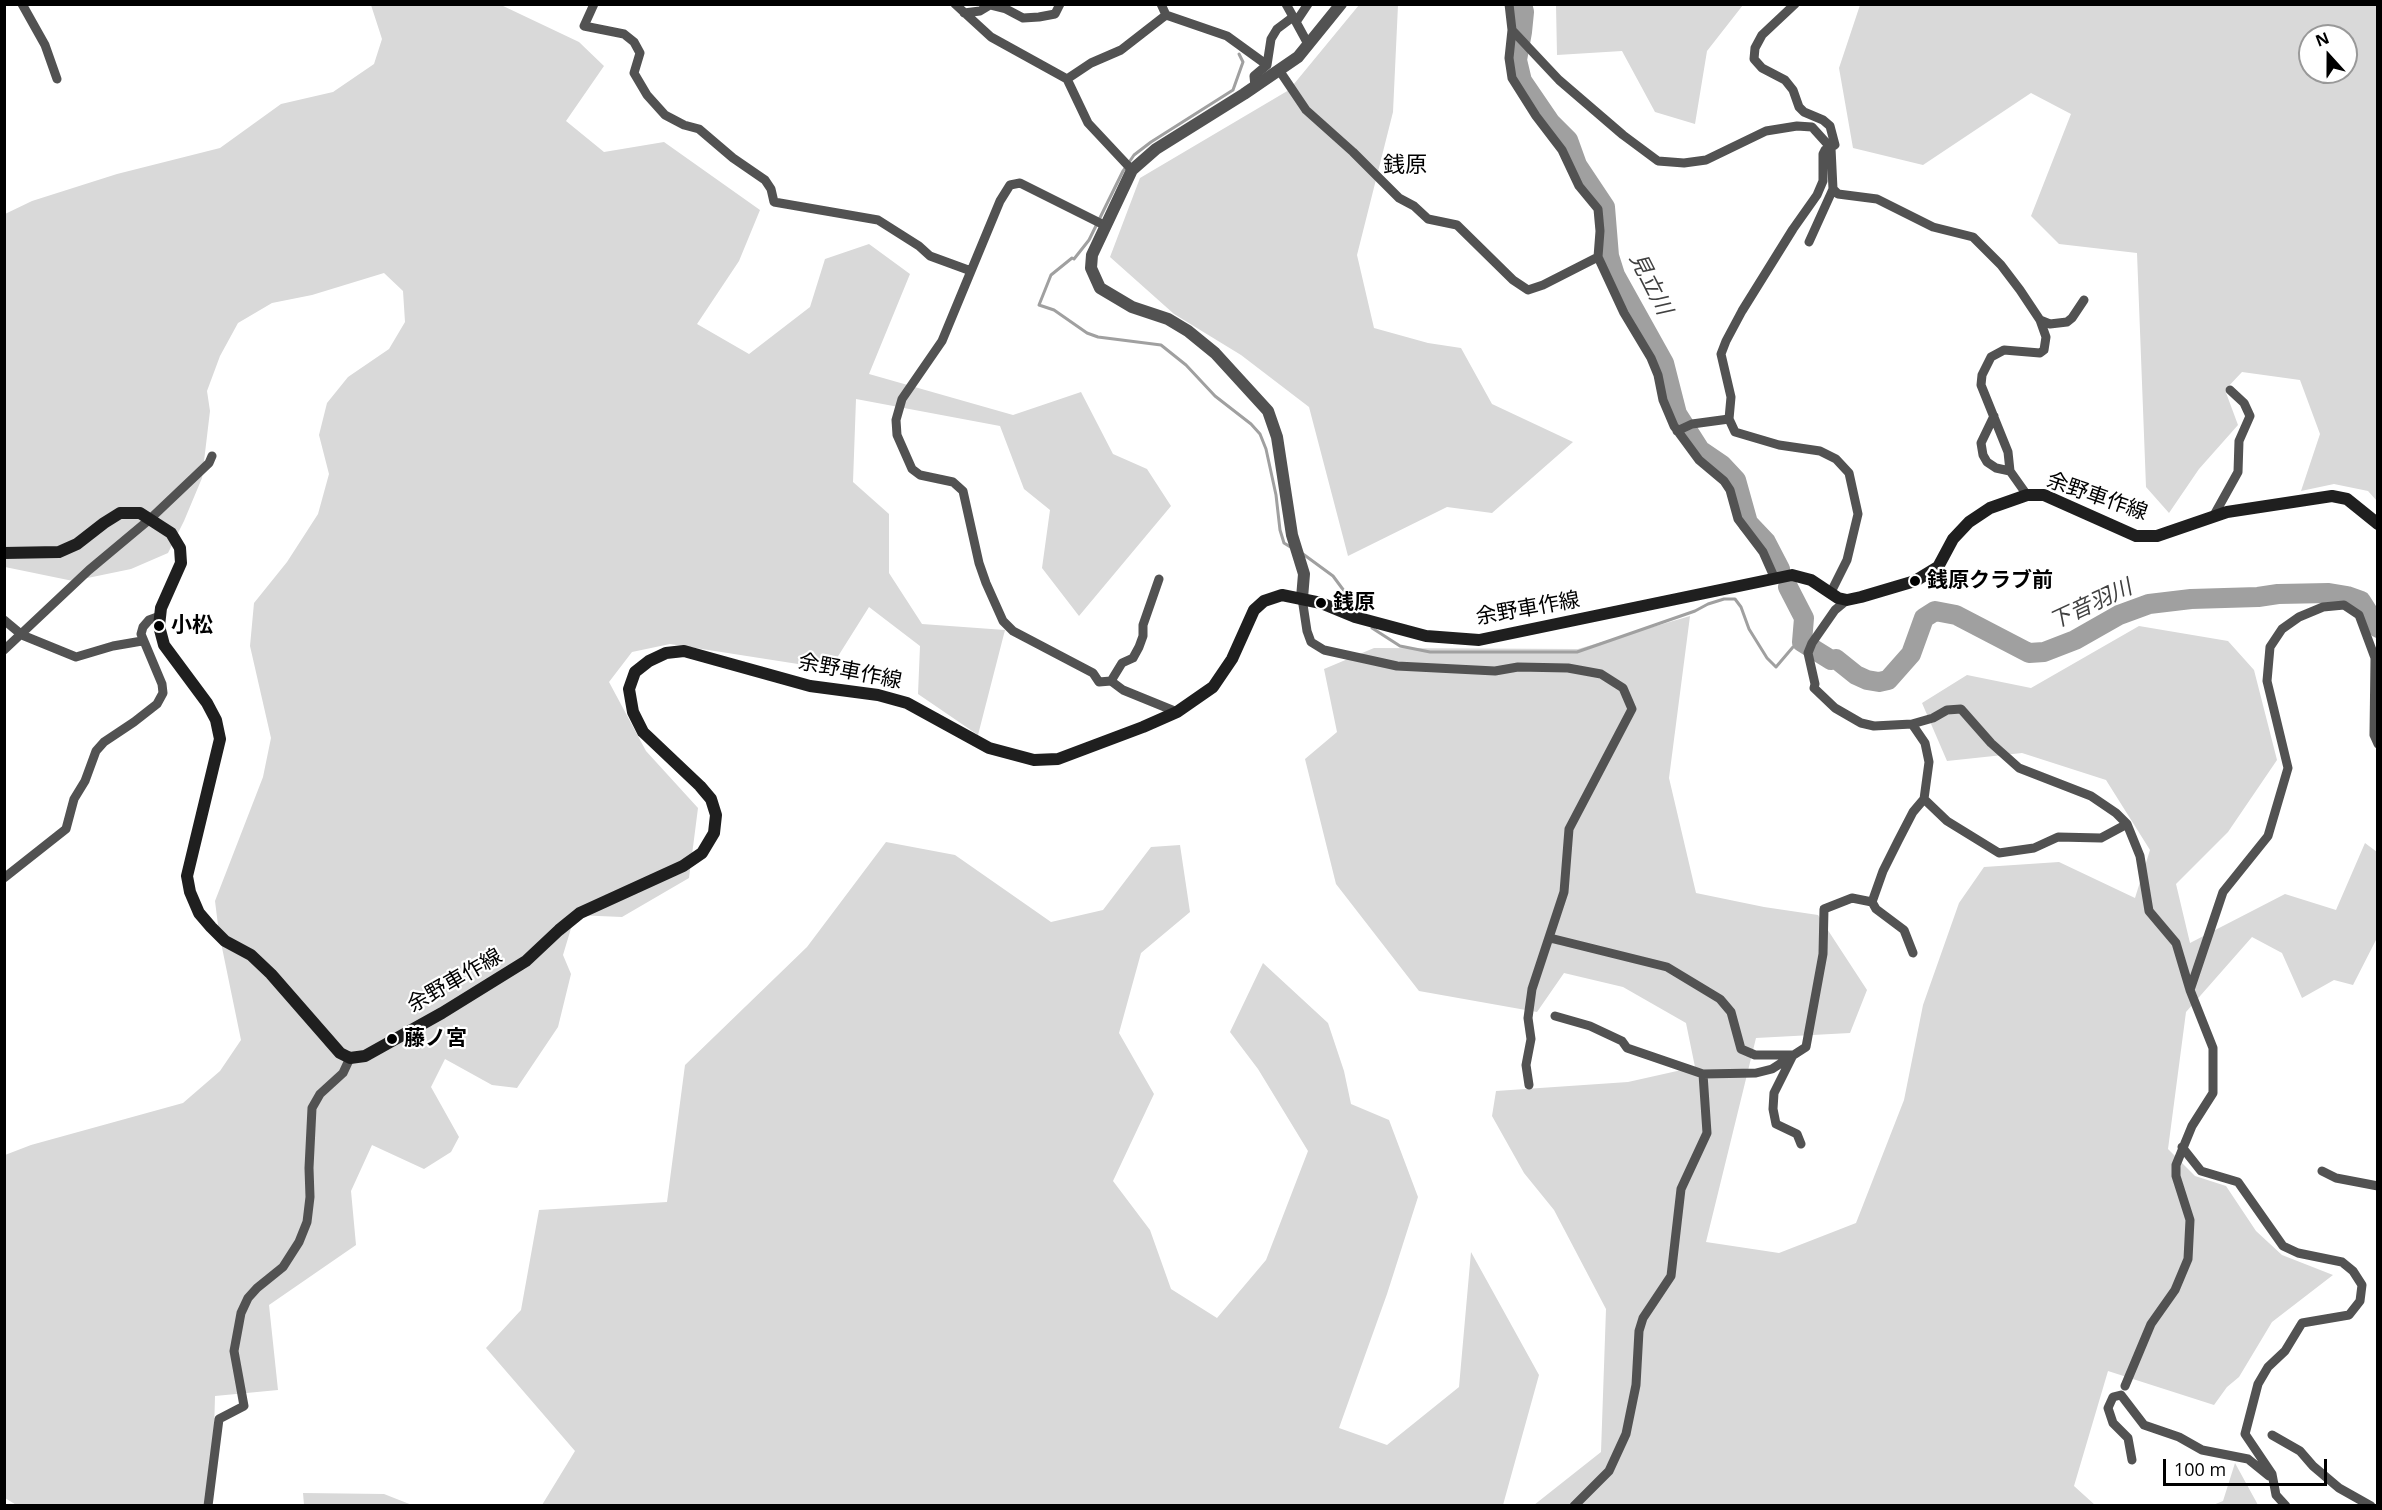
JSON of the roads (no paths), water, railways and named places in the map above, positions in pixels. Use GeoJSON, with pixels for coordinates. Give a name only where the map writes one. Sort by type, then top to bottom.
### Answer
{"type":"FeatureCollection","features":[{"type":"Feature","properties":{"kind":"main road","name":"余野車作線"},"geometry":{"type":"LineString","coordinates":[[350,1059],[365,1056],[442,1013],[526,961],[580,913],[683,866],[702,853],[714,833],[716,815],[711,799],[643,732],[633,712],[629,689],[635,672],[649,661],[666,653],[684,651],[810,686],[878,695],[897,700],[907,703],[989,748],[1034,760],[1058,759],[1143,727],[1177,711],[1213,687],[1232,659],[1254,610],[1264,601],[1282,595],[1321,603],[1355,617],[1426,636],[1479,640],[1792,575],[1811,580],[1830,594],[1847,600],[1915,581],[1938,567],[1953,539],[1969,522],[1990,508],[2027,495],[2044,495],[2136,536],[2157,536],[2227,512],[2332,496],[2347,499],[2378,524]]}},
{"type":"Feature","properties":{"kind":"main road"},"geometry":{"type":"LineString","coordinates":[[4,553],[59,552],[78,544],[120,513],[140,513],[171,533],[180,548],[181,562],[161,608],[159,626],[164,645],[207,703],[216,720],[220,739],[187,876],[190,892],[199,913],[211,927],[225,941],[251,955],[271,974],[340,1053],[350,1059]]}},
{"type":"Feature","properties":{"kind":"street"},"geometry":{"type":"LineString","coordinates":[[22,4],[45,45],[57,79]]}},
{"type":"Feature","properties":{"kind":"street"},"geometry":{"type":"LineString","coordinates":[[594,4],[584,26],[624,34],[634,42],[640,53],[634,73],[647,95],[665,115],[684,125],[699,129],[733,158],[765,180],[771,189],[774,202],[878,220],[919,246],[930,256],[971,271]]}},
{"type":"Feature","properties":{"kind":"street"},"geometry":{"type":"LineString","coordinates":[[955,4],[991,37],[1067,79],[1088,123],[1132,170]]}},
{"type":"Feature","properties":{"kind":"street"},"geometry":{"type":"LineString","coordinates":[[964,13],[980,11],[990,5],[1006,9],[1023,18],[1039,17],[1055,14],[1060,4]]}},
{"type":"Feature","properties":{"kind":"street"},"geometry":{"type":"LineString","coordinates":[[1161,4],[1166,15],[1227,36],[1267,65]]}},
{"type":"Feature","properties":{"kind":"street"},"geometry":{"type":"LineString","coordinates":[[1286,4],[1308,45]]}},
{"type":"Feature","properties":{"kind":"street"},"geometry":{"type":"LineString","coordinates":[[1255,87],[1254,76],[1267,65],[1271,39],[1277,29],[1295,20],[1308,4]]}},
{"type":"Feature","properties":{"kind":"street"},"geometry":{"type":"LineString","coordinates":[[1341,4],[1298,57],[1156,149],[1132,170],[1092,255],[1091,268],[1100,288],[1132,307],[1167,318],[1188,331],[1215,353],[1268,411],[1277,437],[1292,535],[1304,574],[1302,598],[1307,632],[1311,642],[1324,650],[1397,666],[1495,671],[1518,667],[1568,668],[1601,674],[1623,688],[1632,709],[1569,829],[1564,892],[1532,989],[1529,1008],[1531,1039],[1526,1065],[1529,1085]]}},
{"type":"Feature","properties":{"kind":"street"},"geometry":{"type":"LineString","coordinates":[[1509,4],[1518,36],[1558,80],[1623,135],[1658,161],[1684,163],[1706,160],[1766,131],[1797,126],[1812,127],[1831,148],[1833,189],[1809,242]]}},
{"type":"Feature","properties":{"kind":"street"},"geometry":{"type":"LineString","coordinates":[[1795,4],[1762,35],[1755,48],[1754,59],[1762,68],[1785,80],[1804,112],[1823,120],[1830,126],[1835,145],[1825,150],[1823,154],[1820,190],[1748,302],[1722,349],[1722,360],[1731,396],[1729,419],[1735,432],[1779,445],[1820,451],[1836,459],[1849,472],[1858,514],[1847,560],[1830,594]]}},
{"type":"Feature","properties":{"kind":"street"},"geometry":{"type":"LineString","coordinates":[[1067,79],[1091,63],[1121,50],[1166,15]]}},
{"type":"Feature","properties":{"kind":"street"},"geometry":{"type":"LineString","coordinates":[[1518,36],[1509,58],[1512,78],[1562,150],[1579,186],[1598,209],[1600,231],[1598,257],[1624,313],[1651,358],[1658,375],[1663,400],[1699,460],[1724,481],[1730,490],[1738,519],[1763,552],[1775,579]]}},
{"type":"Feature","properties":{"kind":"street"},"geometry":{"type":"LineString","coordinates":[[1279,70],[1306,110],[1353,152],[1398,198],[1414,206],[1428,219],[1457,225],[1513,280],[1528,290],[1543,285],[1598,257]]}},
{"type":"Feature","properties":{"kind":"street"},"geometry":{"type":"LineString","coordinates":[[1106,226],[1020,183],[1010,185],[1000,201],[942,341],[902,399],[896,420],[897,435],[912,470],[920,476],[953,482],[963,491],[979,563],[1003,621],[1013,631],[1093,674],[1099,681],[1111,681],[1123,690],[1177,711]]}},
{"type":"Feature","properties":{"kind":"street"},"geometry":{"type":"LineString","coordinates":[[1833,189],[1845,196],[1877,199],[1933,227],[1973,237],[2001,265],[2040,320],[2046,337],[2044,350],[2040,353],[2004,350],[1990,357],[1982,375],[1982,385],[2008,452],[2010,471],[2027,495]]}},
{"type":"Feature","properties":{"kind":"street"},"geometry":{"type":"LineString","coordinates":[[2040,320],[2050,324],[2067,322],[2084,300]]}},
{"type":"Feature","properties":{"kind":"street"},"geometry":{"type":"LineString","coordinates":[[2213,517],[2238,472],[2239,441],[2250,416],[2244,403],[2230,390]]}},
{"type":"Feature","properties":{"kind":"street"},"geometry":{"type":"LineString","coordinates":[[1994,417],[1981,443],[1983,455],[1987,462],[1996,468],[2010,471]]}},
{"type":"Feature","properties":{"kind":"street"},"geometry":{"type":"LineString","coordinates":[[1682,429],[1729,419]]}},
{"type":"Feature","properties":{"kind":"street"},"geometry":{"type":"LineString","coordinates":[[4,650],[89,570],[150,519],[209,463],[212,456]]}},
{"type":"Feature","properties":{"kind":"street"},"geometry":{"type":"LineString","coordinates":[[1111,681],[1122,663],[1132,658],[1139,647],[1143,636],[1143,625],[1159,579]]}},
{"type":"Feature","properties":{"kind":"street"},"geometry":{"type":"LineString","coordinates":[[1847,600],[1835,610],[1810,648],[1814,688],[1835,708],[1861,723],[1874,726],[1912,723],[1933,718],[1947,710],[1961,709],[1970,716],[1991,743],[2019,768],[2091,796],[2116,813],[2127,824],[2140,856],[2149,911],[2176,943],[2190,990],[2213,1048],[2213,1093],[2192,1125],[2176,1165],[2176,1176],[2190,1220],[2188,1259],[2175,1290],[2151,1324],[2125,1386]]}},
{"type":"Feature","properties":{"kind":"street"},"geometry":{"type":"LineString","coordinates":[[2190,990],[2223,892],[2268,836],[2280,796],[2288,768],[2267,681],[2270,647],[2282,629],[2299,616],[2323,607],[2344,604],[2359,615],[2375,658],[2374,735],[2378,744]]}},
{"type":"Feature","properties":{"kind":"street"},"geometry":{"type":"LineString","coordinates":[[4,878],[66,829],[74,799],[85,781],[96,751],[104,742],[134,723],[157,704],[163,693],[162,684],[141,634],[149,620],[160,616]]}},
{"type":"Feature","properties":{"kind":"street"},"geometry":{"type":"LineString","coordinates":[[4,620],[22,635],[76,657],[113,646],[142,641]]}},
{"type":"Feature","properties":{"kind":"street"},"geometry":{"type":"LineString","coordinates":[[1872,902],[1883,871],[1898,841],[1913,812],[1924,799],[1929,762],[1925,742],[1912,723]]}},
{"type":"Feature","properties":{"kind":"street"},"geometry":{"type":"LineString","coordinates":[[1924,799],[1947,821],[1999,853],[2034,848],[2058,837],[2101,838],[2127,824]]}},
{"type":"Feature","properties":{"kind":"street"},"geometry":{"type":"LineString","coordinates":[[1555,1016],[1590,1026],[1622,1041],[1627,1048],[1703,1074],[1756,1073],[1772,1069],[1806,1047],[1823,954],[1824,909],[1852,898],[1872,902],[1876,909],[1904,930],[1913,953]]}},
{"type":"Feature","properties":{"kind":"street"},"geometry":{"type":"LineString","coordinates":[[1550,938],[1667,967],[1720,999],[1731,1012],[1741,1049],[1755,1055],[1792,1055]]}},
{"type":"Feature","properties":{"kind":"street"},"geometry":{"type":"LineString","coordinates":[[1792,1055],[1774,1093],[1773,1109],[1776,1124],[1782,1129],[1797,1134],[1801,1144]]}},
{"type":"Feature","properties":{"kind":"street"},"geometry":{"type":"LineString","coordinates":[[207,1506],[219,1419],[244,1406],[234,1351],[241,1313],[248,1298],[257,1288],[284,1267],[299,1242],[307,1222],[310,1197],[312,1108],[320,1094],[343,1073],[350,1059]]}},
{"type":"Feature","properties":{"kind":"street"},"geometry":{"type":"LineString","coordinates":[[1574,1506],[1610,1471],[1626,1434],[1636,1385],[1639,1331],[1644,1318],[1671,1276],[1674,1266],[1681,1190],[1707,1133],[1703,1074]]}},
{"type":"Feature","properties":{"kind":"street"},"geometry":{"type":"LineString","coordinates":[[2182,1147],[2201,1171],[2238,1182],[2283,1246],[2298,1253],[2342,1262],[2353,1271],[2362,1285],[2360,1301],[2349,1315],[2302,1323],[2285,1351],[2268,1367],[2258,1383],[2245,1434],[2272,1474],[2276,1495],[2286,1506]]}},
{"type":"Feature","properties":{"kind":"street"},"geometry":{"type":"LineString","coordinates":[[2322,1171],[2336,1178],[2378,1186]]}},
{"type":"Feature","properties":{"kind":"street"},"geometry":{"type":"LineString","coordinates":[[2132,1460],[2128,1438],[2113,1423],[2108,1408],[2114,1397],[2121,1395],[2144,1425],[2179,1437],[2202,1450],[2248,1459],[2273,1480]]}},
{"type":"Feature","properties":{"kind":"street"},"geometry":{"type":"LineString","coordinates":[[2272,1435],[2300,1451],[2313,1466],[2339,1488],[2371,1506]]}},
{"type":"Feature","properties":{"kind":"waterway","name":"見立川"},"geometry":{"type":"LineString","coordinates":[[1522,4],[1524,12],[1517,60],[1522,81],[1550,122],[1568,140],[1577,165],[1605,207],[1609,256],[1615,275],[1664,363],[1677,414],[1700,450],[1722,465],[1736,480],[1748,523],[1766,542],[1780,569]]}},
{"type":"Feature","properties":{"kind":"waterway"},"geometry":{"type":"LineString","coordinates":[[1239,54],[1243,62],[1233,90],[1134,155],[1123,171],[1089,240],[1074,259],[1072,258],[1051,275],[1039,305],[1054,310],[1087,333],[1098,337],[1161,345],[1186,365],[1215,396],[1251,424],[1260,434],[1266,449],[1276,495],[1280,530],[1284,543],[1292,548]]}},
{"type":"Feature","properties":{"kind":"waterway"},"geometry":{"type":"LineString","coordinates":[[1303,554],[1333,576],[1359,611]]}},
{"type":"Feature","properties":{"kind":"waterway","name":"下音羽川"},"geometry":{"type":"LineString","coordinates":[[1788,587],[1804,618],[1802,642],[1831,660],[1836,659],[1856,675],[1879,682],[1888,680],[1911,654],[1924,618],[1935,611],[1956,615],[2029,653],[2044,652],[2075,640],[2119,615],[2149,604],[2191,599],[2329,593],[2361,601],[2378,628]]}},
{"type":"Feature","properties":{"kind":"waterway"},"geometry":{"type":"LineString","coordinates":[[1372,628],[1400,646],[1430,652],[1577,652],[1695,611],[1708,604],[1724,599],[1735,599],[1741,607],[1749,629],[1767,658],[1776,667],[1793,647],[1802,642]]}},
{"type":"Feature","properties":{"kind":"place","name":"銭原クラブ前"},"geometry":{"type":"Point","coordinates":[1915,581]}},
{"type":"Feature","properties":{"kind":"place","name":"銭原"},"geometry":{"type":"Point","coordinates":[1321,603]}},
{"type":"Feature","properties":{"kind":"place","name":"小松"},"geometry":{"type":"Point","coordinates":[159,626]}},
{"type":"Feature","properties":{"kind":"place","name":"藤ノ宮"},"geometry":{"type":"Point","coordinates":[392,1039]}},
{"type":"Feature","properties":{"kind":"district","name":"銭原"},"geometry":{"type":"Point","coordinates":[1405,166]}}]}
